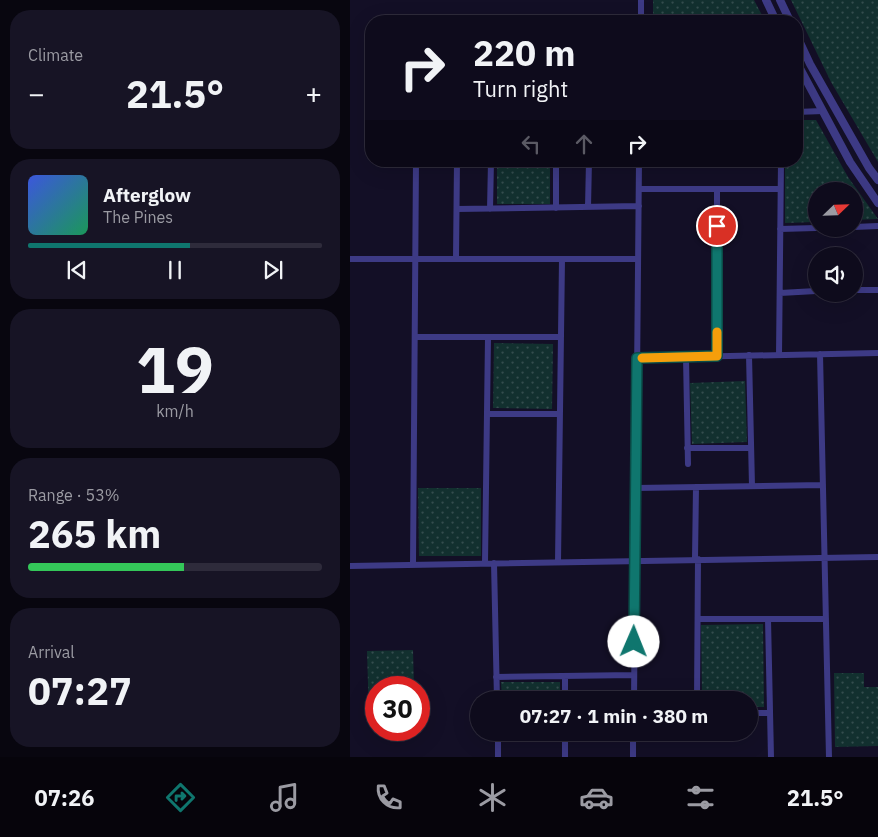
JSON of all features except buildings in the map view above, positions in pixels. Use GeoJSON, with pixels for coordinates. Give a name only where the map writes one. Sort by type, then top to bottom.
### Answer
{"type":"FeatureCollection","features":[{"type":"Feature","properties":{"kind":"street"},"geometry":{"type":"LineString","coordinates":[[641,0],[641,15]]}},
{"type":"Feature","properties":{"kind":"street"},"geometry":{"type":"LineString","coordinates":[[766,0],[773,15]]}},
{"type":"Feature","properties":{"kind":"street"},"geometry":{"type":"LineString","coordinates":[[780,0],[787,15]]}},
{"type":"Feature","properties":{"kind":"street"},"geometry":{"type":"LineString","coordinates":[[803,48],[820,82],[878,180]]}},
{"type":"Feature","properties":{"kind":"street"},"geometry":{"type":"LineString","coordinates":[[803,75],[850,162],[878,203]]}},
{"type":"Feature","properties":{"kind":"street"},"geometry":{"type":"LineString","coordinates":[[803,112],[822,112]]}},
{"type":"Feature","properties":{"kind":"street"},"geometry":{"type":"LineString","coordinates":[[413,565],[416,167]]}},
{"type":"Feature","properties":{"kind":"street"},"geometry":{"type":"LineString","coordinates":[[456,258],[457,167]]}},
{"type":"Feature","properties":{"kind":"street"},"geometry":{"type":"LineString","coordinates":[[490,208],[491,167]]}},
{"type":"Feature","properties":{"kind":"street"},"geometry":{"type":"LineString","coordinates":[[556,167],[556,208]]}},
{"type":"Feature","properties":{"kind":"street"},"geometry":{"type":"LineString","coordinates":[[588,167],[588,207]]}},
{"type":"Feature","properties":{"kind":"street"},"geometry":{"type":"LineString","coordinates":[[634,691],[639,167]]}},
{"type":"Feature","properties":{"kind":"street"},"geometry":{"type":"LineString","coordinates":[[779,355],[781,167]]}},
{"type":"Feature","properties":{"kind":"street"},"geometry":{"type":"LineString","coordinates":[[639,189],[780,189]]}},
{"type":"Feature","properties":{"kind":"street"},"geometry":{"type":"LineString","coordinates":[[717,189],[717,356]]}},
{"type":"Feature","properties":{"kind":"street"},"geometry":{"type":"LineString","coordinates":[[456,209],[639,206]]}},
{"type":"Feature","properties":{"kind":"street"},"geometry":{"type":"LineString","coordinates":[[863,227],[878,226]]}},
{"type":"Feature","properties":{"kind":"street"},"geometry":{"type":"LineString","coordinates":[[780,230],[808,228]]}},
{"type":"Feature","properties":{"kind":"street"},"geometry":{"type":"LineString","coordinates":[[350,258],[638,259]]}},
{"type":"Feature","properties":{"kind":"street"},"geometry":{"type":"LineString","coordinates":[[558,562],[562,259]]}},
{"type":"Feature","properties":{"kind":"street"},"geometry":{"type":"LineString","coordinates":[[863,290],[878,290]]}},
{"type":"Feature","properties":{"kind":"street"},"geometry":{"type":"LineString","coordinates":[[780,292],[808,291]]}},
{"type":"Feature","properties":{"kind":"street"},"geometry":{"type":"LineString","coordinates":[[415,337],[561,337]]}},
{"type":"Feature","properties":{"kind":"street"},"geometry":{"type":"LineString","coordinates":[[485,563],[488,337]]}},
{"type":"Feature","properties":{"kind":"street"},"geometry":{"type":"LineString","coordinates":[[637,358],[878,353]]}},
{"type":"Feature","properties":{"kind":"street"},"geometry":{"type":"LineString","coordinates":[[820,354],[829,757]]}},
{"type":"Feature","properties":{"kind":"street"},"geometry":{"type":"LineString","coordinates":[[749,356],[752,486]]}},
{"type":"Feature","properties":{"kind":"street"},"geometry":{"type":"LineString","coordinates":[[686,357],[688,464]]}},
{"type":"Feature","properties":{"kind":"street"},"geometry":{"type":"LineString","coordinates":[[487,414],[560,414]]}},
{"type":"Feature","properties":{"kind":"street"},"geometry":{"type":"LineString","coordinates":[[687,448],[752,448]]}},
{"type":"Feature","properties":{"kind":"street"},"geometry":{"type":"LineString","coordinates":[[636,488],[824,484]]}},
{"type":"Feature","properties":{"kind":"street"},"geometry":{"type":"LineString","coordinates":[[696,487],[697,691]]}},
{"type":"Feature","properties":{"kind":"street"},"geometry":{"type":"LineString","coordinates":[[350,566],[878,557]]}},
{"type":"Feature","properties":{"kind":"street"},"geometry":{"type":"LineString","coordinates":[[494,563],[497,691]]}},
{"type":"Feature","properties":{"kind":"street"},"geometry":{"type":"LineString","coordinates":[[698,619],[826,619]]}},
{"type":"Feature","properties":{"kind":"street"},"geometry":{"type":"LineString","coordinates":[[768,619],[771,757]]}},
{"type":"Feature","properties":{"kind":"street"},"geometry":{"type":"LineString","coordinates":[[496,677],[634,675]]}},
{"type":"Feature","properties":{"kind":"street"},"geometry":{"type":"LineString","coordinates":[[565,676],[565,691]]}},
{"type":"Feature","properties":{"kind":"street"},"geometry":{"type":"LineString","coordinates":[[758,713],[770,713]]}},
{"type":"Feature","properties":{"kind":"street"},"geometry":{"type":"LineString","coordinates":[[498,741],[498,757]]}},
{"type":"Feature","properties":{"kind":"street"},"geometry":{"type":"LineString","coordinates":[[564,757],[565,741]]}},
{"type":"Feature","properties":{"kind":"street"},"geometry":{"type":"LineString","coordinates":[[633,741],[633,757]]}},
{"type":"Feature","properties":{"kind":"green space"},"geometry":{"type":"Polygon","coordinates":[[[653,0],[754,0],[762,15],[653,15],[653,0]]]}},
{"type":"Feature","properties":{"kind":"green space"},"geometry":{"type":"Polygon","coordinates":[[[791,0],[878,0],[878,162],[831,82],[803,25],[803,15],[798,15],[791,0]]]}},
{"type":"Feature","properties":{"kind":"green space"},"geometry":{"type":"Polygon","coordinates":[[[803,120],[816,120],[852,182],[808,182],[808,222],[785,223],[785,167],[803,167],[803,120]]]}},
{"type":"Feature","properties":{"kind":"green space"},"geometry":{"type":"Polygon","coordinates":[[[497,167],[550,167],[550,204],[497,204],[497,167]]]}},
{"type":"Feature","properties":{"kind":"green space"},"geometry":{"type":"Polygon","coordinates":[[[863,198],[878,219],[863,220],[863,198]]]}},
{"type":"Feature","properties":{"kind":"green space"},"geometry":{"type":"Polygon","coordinates":[[[494,343],[553,344],[552,409],[493,408],[494,343]]]}},
{"type":"Feature","properties":{"kind":"green space"},"geometry":{"type":"Polygon","coordinates":[[[745,381],[747,442],[692,444],[690,383],[745,381]]]}},
{"type":"Feature","properties":{"kind":"green space"},"geometry":{"type":"Polygon","coordinates":[[[418,488],[481,488],[481,556],[419,556],[418,488]]]}},
{"type":"Feature","properties":{"kind":"green space"},"geometry":{"type":"Polygon","coordinates":[[[763,624],[764,707],[758,707],[758,691],[702,691],[701,625],[763,624]]]}},
{"type":"Feature","properties":{"kind":"green space"},"geometry":{"type":"Polygon","coordinates":[[[413,650],[414,676],[368,676],[367,651],[413,650]]]}},
{"type":"Feature","properties":{"kind":"green space"},"geometry":{"type":"Polygon","coordinates":[[[834,673],[864,673],[864,687],[878,687],[878,746],[835,747],[834,673]]]}},
{"type":"Feature","properties":{"kind":"green space"},"geometry":{"type":"Polygon","coordinates":[[[501,682],[560,682],[560,691],[502,691],[501,682]]]}},
{"type":"Feature","properties":{"kind":"slow traffic"},"geometry":{"type":"LineString","coordinates":[[642,358],[717,356],[717,332]]}},
{"type":"Feature","properties":{"kind":"route"},"geometry":{"type":"LineString","coordinates":[[634,642],[637,358],[717,356],[717,226]]}}]}
